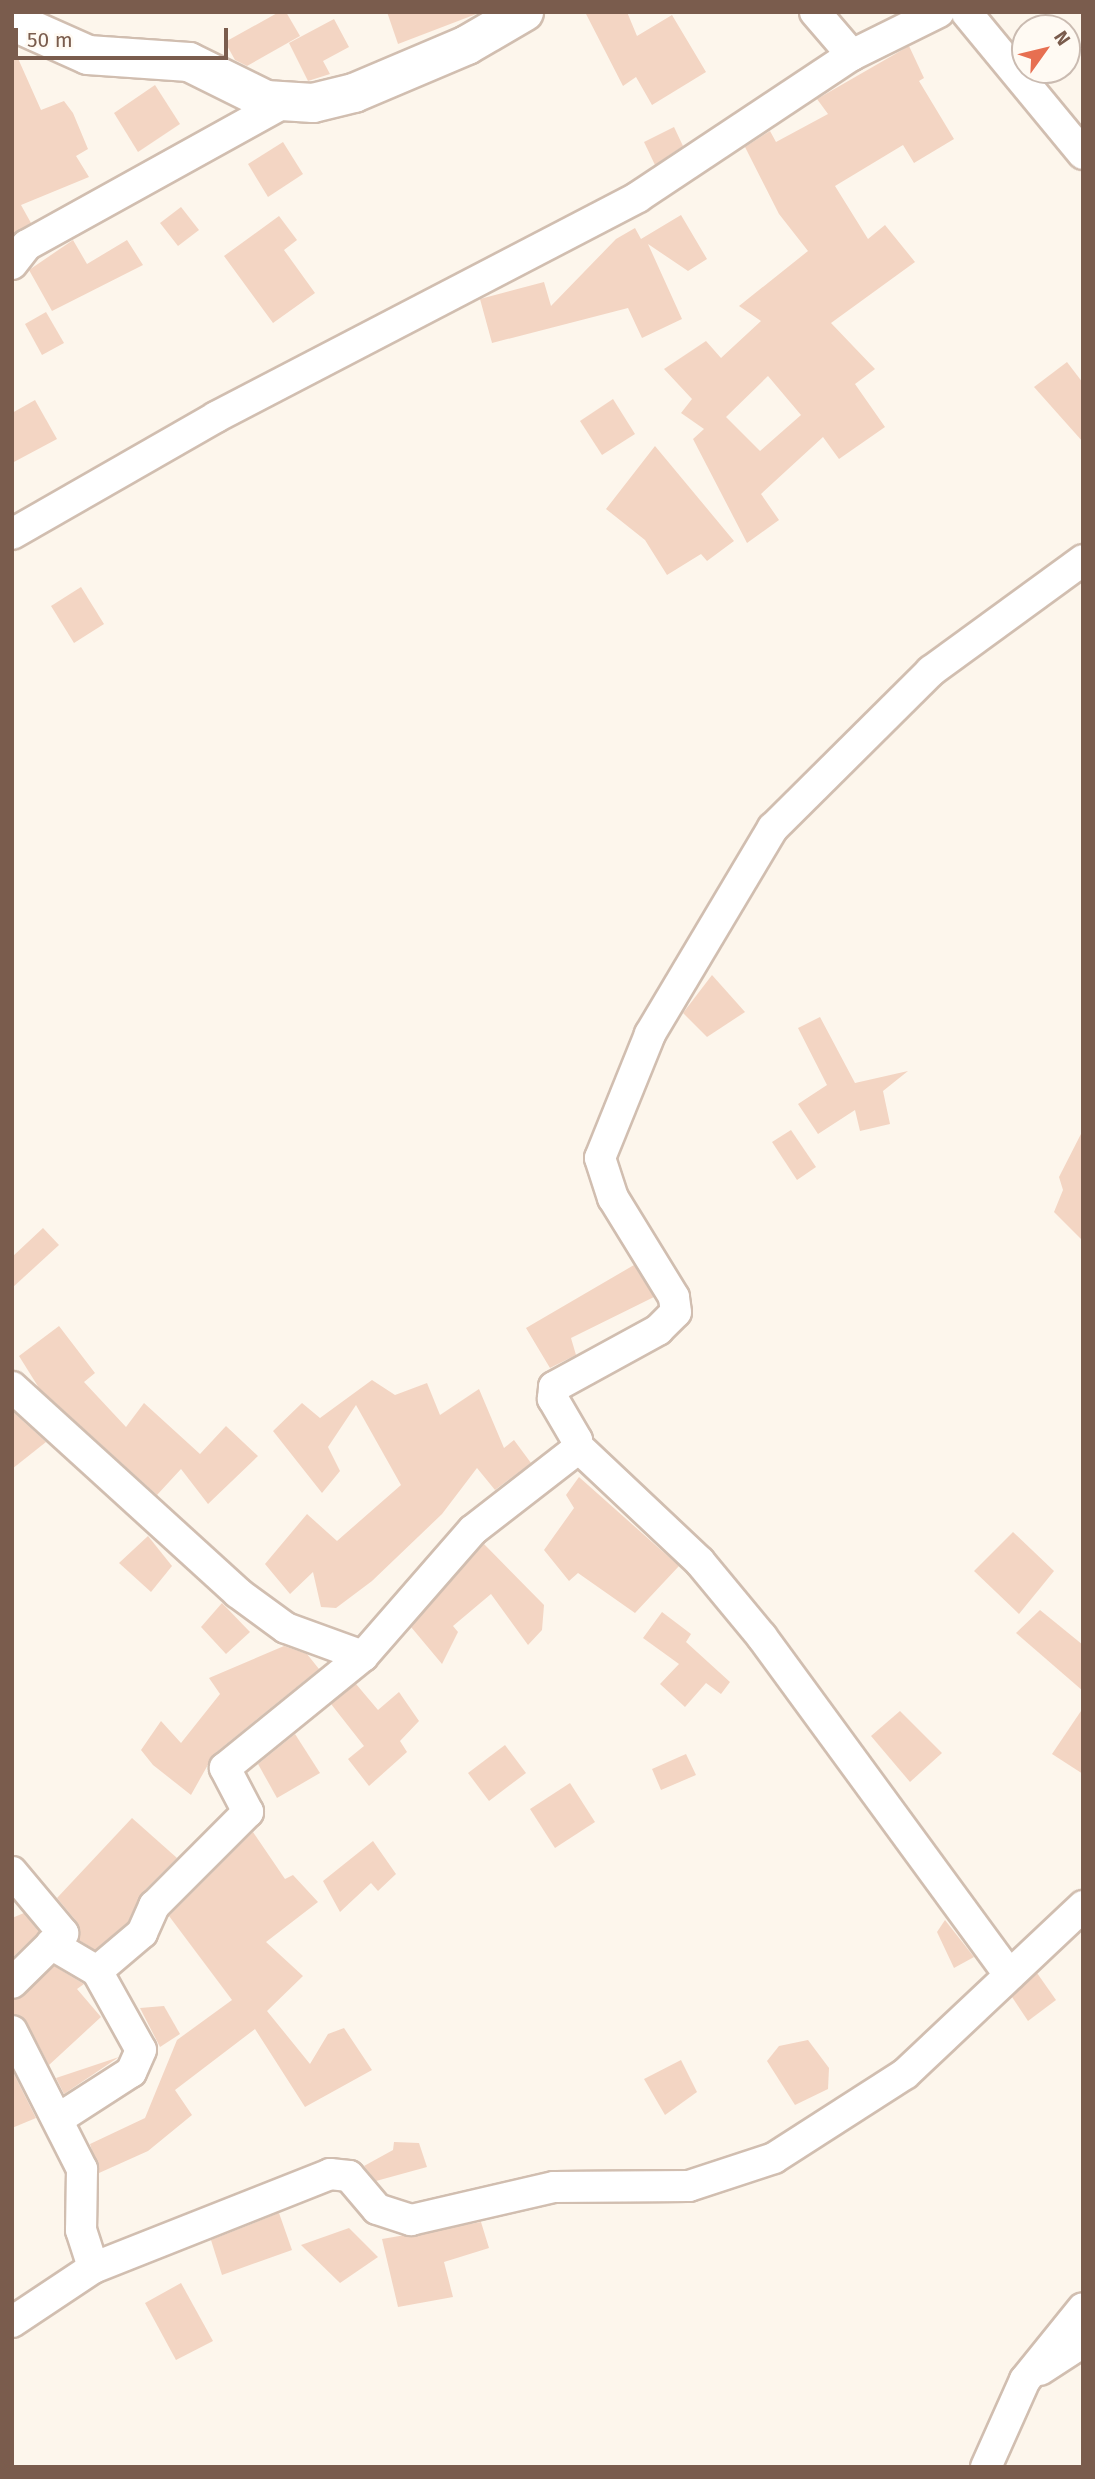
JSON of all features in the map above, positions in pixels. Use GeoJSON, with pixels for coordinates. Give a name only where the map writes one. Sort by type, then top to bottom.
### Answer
{"type":"FeatureCollection","features":[{"type":"Feature","properties":{"kind":"street"},"geometry":{"type":"LineString","coordinates":[[12,21],[88,55],[189,62],[235,88],[287,101],[313,103],[354,93],[524,12]]}},
{"type":"Feature","properties":{"kind":"street"},"geometry":{"type":"LineString","coordinates":[[816,12],[852,55]]}},
{"type":"Feature","properties":{"kind":"street"},"geometry":{"type":"LineString","coordinates":[[12,534],[240,404],[638,197],[852,55],[939,12]]}},
{"type":"Feature","properties":{"kind":"street"},"geometry":{"type":"LineString","coordinates":[[966,12],[1083,154]]}},
{"type":"Feature","properties":{"kind":"street"},"geometry":{"type":"LineString","coordinates":[[12,264],[27,245],[287,101]]}},
{"type":"Feature","properties":{"kind":"street"},"geometry":{"type":"LineString","coordinates":[[1009,1975],[762,1637],[691,1554],[577,1446],[553,1399],[554,1387],[658,1330],[676,1312],[674,1297],[613,1198],[600,1158],[650,1034],[773,828],[931,671],[1083,561]]}},
{"type":"Feature","properties":{"kind":"street"},"geometry":{"type":"LineString","coordinates":[[12,1387],[238,1593],[286,1628],[363,1656]]}},
{"type":"Feature","properties":{"kind":"street"},"geometry":{"type":"LineString","coordinates":[[97,1971],[142,1933],[154,1906],[248,1811],[225,1769],[363,1656],[473,1530],[577,1446]]}},
{"type":"Feature","properties":{"kind":"street"},"geometry":{"type":"LineString","coordinates":[[12,1872],[63,1933],[12,1983]]}},
{"type":"Feature","properties":{"kind":"street"},"geometry":{"type":"LineString","coordinates":[[12,2322],[93,2268],[330,2174],[349,2176],[377,2209],[411,2220],[554,2187],[689,2186],[764,2162],[828,2129],[905,2074],[1083,1906]]}},
{"type":"Feature","properties":{"kind":"street"},"geometry":{"type":"LineString","coordinates":[[51,1944],[97,1971],[137,2038],[140,2057],[124,2077],[58,2119]]}},
{"type":"Feature","properties":{"kind":"street"},"geometry":{"type":"LineString","coordinates":[[12,2031],[82,2169],[81,2230],[93,2268]]}},
{"type":"Feature","properties":{"kind":"street"},"geometry":{"type":"LineString","coordinates":[[986,2467],[1026,2380],[1083,2308]]}},
{"type":"Feature","properties":{"kind":"street"},"geometry":{"type":"LineString","coordinates":[[1026,2380],[1083,2342]]}},
{"type":"Feature","properties":{"kind":"building"},"geometry":{"type":"Polygon","coordinates":[[[279,12],[286,12],[300,36],[247,66],[235,60],[225,42],[279,12]]]}},
{"type":"Feature","properties":{"kind":"building"},"geometry":{"type":"Polygon","coordinates":[[[387,12],[479,12],[479,13],[398,44],[387,12]]]}},
{"type":"Feature","properties":{"kind":"building"},"geometry":{"type":"Polygon","coordinates":[[[585,12],[627,12],[637,36],[672,15],[706,72],[652,105],[636,77],[623,86],[585,12]]]}},
{"type":"Feature","properties":{"kind":"building"},"geometry":{"type":"Polygon","coordinates":[[[334,19],[349,47],[323,61],[330,74],[308,81],[289,43],[334,19]]]}},
{"type":"Feature","properties":{"kind":"building"},"geometry":{"type":"Polygon","coordinates":[[[12,45],[41,110],[64,101],[73,113],[88,149],[76,156],[89,177],[21,205],[31,223],[12,235],[12,45]]]}},
{"type":"Feature","properties":{"kind":"building"},"geometry":{"type":"Polygon","coordinates":[[[909,46],[924,78],[919,81],[954,139],[914,163],[903,145],[835,186],[868,239],[885,225],[915,262],[831,323],[875,369],[855,384],[885,427],[839,459],[823,437],[761,494],[779,520],[747,543],[693,439],[704,429],[681,413],[692,399],[664,369],[706,341],[721,358],[761,321],[739,306],[808,251],[779,214],[745,147],[770,131],[776,142],[828,114],[817,99],[909,46]],[[768,376],[726,417],[760,451],[801,415],[768,376]]]}},
{"type":"Feature","properties":{"kind":"building"},"geometry":{"type":"Polygon","coordinates":[[[155,85],[180,124],[138,152],[114,113],[155,85]]]}},
{"type":"Feature","properties":{"kind":"building"},"geometry":{"type":"Polygon","coordinates":[[[674,127],[683,146],[655,165],[644,142],[674,127]]]}},
{"type":"Feature","properties":{"kind":"building"},"geometry":{"type":"Polygon","coordinates":[[[283,142],[303,174],[268,197],[248,164],[283,142]]]}},
{"type":"Feature","properties":{"kind":"building"},"geometry":{"type":"Polygon","coordinates":[[[181,207],[199,230],[178,246],[160,223],[181,207]]]}},
{"type":"Feature","properties":{"kind":"building"},"geometry":{"type":"Polygon","coordinates":[[[681,215],[707,259],[688,271],[648,244],[682,319],[642,338],[628,308],[492,343],[480,299],[544,282],[551,306],[616,239],[635,228],[641,239],[681,215]]]}},
{"type":"Feature","properties":{"kind":"building"},"geometry":{"type":"Polygon","coordinates":[[[279,216],[297,240],[284,250],[315,293],[273,323],[224,256],[279,216]]]}},
{"type":"Feature","properties":{"kind":"building"},"geometry":{"type":"Polygon","coordinates":[[[73,240],[87,264],[127,240],[143,265],[52,311],[29,270],[73,240]]]}},
{"type":"Feature","properties":{"kind":"building"},"geometry":{"type":"Polygon","coordinates":[[[46,312],[64,343],[42,355],[25,324],[46,312]]]}},
{"type":"Feature","properties":{"kind":"building"},"geometry":{"type":"Polygon","coordinates":[[[1067,362],[1083,383],[1083,442],[1034,387],[1067,362]]]}},
{"type":"Feature","properties":{"kind":"building"},"geometry":{"type":"Polygon","coordinates":[[[613,399],[635,434],[602,455],[580,421],[613,399]]]}},
{"type":"Feature","properties":{"kind":"building"},"geometry":{"type":"Polygon","coordinates":[[[35,400],[57,439],[12,463],[12,413],[35,400]]]}},
{"type":"Feature","properties":{"kind":"building"},"geometry":{"type":"Polygon","coordinates":[[[655,446],[734,541],[707,561],[701,554],[667,575],[645,540],[606,509],[655,446]]]}},
{"type":"Feature","properties":{"kind":"building"},"geometry":{"type":"Polygon","coordinates":[[[81,587],[104,624],[74,643],[51,606],[81,587]]]}},
{"type":"Feature","properties":{"kind":"building"},"geometry":{"type":"Polygon","coordinates":[[[712,975],[745,1012],[707,1037],[683,1013],[712,975]]]}},
{"type":"Feature","properties":{"kind":"building"},"geometry":{"type":"Polygon","coordinates":[[[820,1017],[855,1083],[908,1071],[883,1091],[890,1124],[860,1131],[855,1110],[818,1134],[798,1104],[827,1085],[798,1028],[820,1017]]]}},
{"type":"Feature","properties":{"kind":"building"},"geometry":{"type":"Polygon","coordinates":[[[791,1130],[816,1167],[797,1180],[772,1142],[791,1130]]]}},
{"type":"Feature","properties":{"kind":"building"},"geometry":{"type":"Polygon","coordinates":[[[1083,1130],[1083,1241],[1054,1212],[1063,1190],[1059,1177],[1083,1130]]]}},
{"type":"Feature","properties":{"kind":"building"},"geometry":{"type":"Polygon","coordinates":[[[43,1228],[59,1245],[12,1288],[12,1257],[43,1228]]]}},
{"type":"Feature","properties":{"kind":"building"},"geometry":{"type":"Polygon","coordinates":[[[634,1265],[654,1297],[571,1338],[576,1355],[550,1368],[526,1328],[634,1265]]]}},
{"type":"Feature","properties":{"kind":"building"},"geometry":{"type":"Polygon","coordinates":[[[59,1326],[95,1373],[84,1382],[126,1427],[144,1403],[200,1454],[226,1426],[258,1456],[208,1504],[181,1469],[157,1495],[39,1388],[19,1356],[59,1326]]]}},
{"type":"Feature","properties":{"kind":"building"},"geometry":{"type":"Polygon","coordinates":[[[372,1380],[395,1395],[427,1383],[440,1415],[479,1389],[504,1448],[514,1440],[531,1463],[495,1490],[477,1468],[442,1514],[372,1581],[336,1608],[321,1607],[313,1572],[290,1594],[265,1564],[307,1514],[337,1541],[401,1485],[356,1405],[328,1447],[340,1471],[322,1493],[273,1431],[302,1403],[320,1418],[372,1380]]]}},
{"type":"Feature","properties":{"kind":"building"},"geometry":{"type":"Polygon","coordinates":[[[12,1411],[46,1442],[12,1469],[12,1411]]]}},
{"type":"Feature","properties":{"kind":"building"},"geometry":{"type":"Polygon","coordinates":[[[579,1477],[679,1566],[635,1613],[578,1573],[569,1581],[544,1550],[574,1508],[566,1495],[579,1477]]]}},
{"type":"Feature","properties":{"kind":"building"},"geometry":{"type":"Polygon","coordinates":[[[1013,1532],[1054,1571],[1019,1614],[974,1571],[1013,1532]]]}},
{"type":"Feature","properties":{"kind":"building"},"geometry":{"type":"Polygon","coordinates":[[[148,1536],[172,1566],[151,1592],[119,1563],[148,1536]]]}},
{"type":"Feature","properties":{"kind":"building"},"geometry":{"type":"Polygon","coordinates":[[[484,1544],[544,1605],[542,1630],[528,1645],[491,1594],[453,1626],[458,1632],[442,1664],[411,1627],[484,1544]]]}},
{"type":"Feature","properties":{"kind":"building"},"geometry":{"type":"Polygon","coordinates":[[[222,1603],[250,1632],[226,1654],[201,1627],[222,1603]]]}},
{"type":"Feature","properties":{"kind":"building"},"geometry":{"type":"Polygon","coordinates":[[[1040,1610],[1083,1645],[1083,1691],[1016,1633],[1040,1610]]]}},
{"type":"Feature","properties":{"kind":"building"},"geometry":{"type":"Polygon","coordinates":[[[662,1612],[691,1634],[686,1642],[730,1682],[721,1694],[706,1683],[685,1707],[660,1684],[679,1664],[643,1638],[662,1612]]]}},
{"type":"Feature","properties":{"kind":"building"},"geometry":{"type":"Polygon","coordinates":[[[284,1646],[307,1654],[319,1669],[214,1754],[191,1795],[153,1765],[141,1750],[161,1721],[181,1743],[220,1694],[209,1678],[284,1646]]]}},
{"type":"Feature","properties":{"kind":"building"},"geometry":{"type":"Polygon","coordinates":[[[356,1684],[378,1710],[399,1692],[419,1721],[400,1741],[407,1752],[369,1786],[348,1759],[364,1746],[331,1704],[356,1684]]]}},
{"type":"Feature","properties":{"kind":"building"},"geometry":{"type":"Polygon","coordinates":[[[1083,1708],[1083,1774],[1052,1754],[1083,1708]]]}},
{"type":"Feature","properties":{"kind":"building"},"geometry":{"type":"Polygon","coordinates":[[[900,1711],[942,1753],[910,1782],[871,1736],[900,1711]]]}},
{"type":"Feature","properties":{"kind":"building"},"geometry":{"type":"Polygon","coordinates":[[[295,1734],[320,1773],[277,1798],[258,1764],[295,1734]]]}},
{"type":"Feature","properties":{"kind":"building"},"geometry":{"type":"Polygon","coordinates":[[[505,1745],[526,1773],[489,1801],[468,1773],[505,1745]]]}},
{"type":"Feature","properties":{"kind":"building"},"geometry":{"type":"Polygon","coordinates":[[[686,1754],[696,1775],[661,1790],[652,1769],[686,1754]]]}},
{"type":"Feature","properties":{"kind":"building"},"geometry":{"type":"Polygon","coordinates":[[[570,1783],[595,1822],[555,1848],[530,1809],[570,1783]]]}},
{"type":"Feature","properties":{"kind":"building"},"geometry":{"type":"Polygon","coordinates":[[[132,1818],[177,1858],[141,1894],[128,1922],[95,1950],[79,1940],[77,1922],[57,1898],[132,1818]]]}},
{"type":"Feature","properties":{"kind":"building"},"geometry":{"type":"Polygon","coordinates":[[[253,1832],[285,1879],[293,1875],[318,1902],[266,1942],[303,1976],[267,2011],[310,2064],[328,2034],[344,2028],[372,2070],[305,2107],[255,2029],[175,2090],[192,2115],[148,2151],[99,2173],[90,2144],[145,2118],[177,2040],[232,2000],[169,1916],[253,1832]]]}},
{"type":"Feature","properties":{"kind":"building"},"geometry":{"type":"Polygon","coordinates":[[[373,1841],[396,1874],[378,1891],[371,1883],[340,1912],[323,1881],[373,1841]]]}},
{"type":"Feature","properties":{"kind":"building"},"geometry":{"type":"Polygon","coordinates":[[[24,1913],[39,1932],[12,1958],[12,1918],[24,1913]]]}},
{"type":"Feature","properties":{"kind":"building"},"geometry":{"type":"Polygon","coordinates":[[[945,1920],[974,1957],[954,1968],[937,1932],[945,1920]]]}},
{"type":"Feature","properties":{"kind":"building"},"geometry":{"type":"Polygon","coordinates":[[[54,1966],[84,1984],[77,1989],[101,2017],[49,2065],[27,2023],[12,2014],[12,2000],[54,1966]]]}},
{"type":"Feature","properties":{"kind":"building"},"geometry":{"type":"Polygon","coordinates":[[[1037,1973],[1056,2000],[1028,2021],[1012,1997],[1037,1973]]]}},
{"type":"Feature","properties":{"kind":"building"},"geometry":{"type":"Polygon","coordinates":[[[164,2006],[180,2034],[160,2047],[140,2008],[164,2006]]]}},
{"type":"Feature","properties":{"kind":"building"},"geometry":{"type":"Polygon","coordinates":[[[808,2040],[829,2068],[828,2089],[795,2105],[767,2061],[779,2046],[808,2040]]]}},
{"type":"Feature","properties":{"kind":"building"},"geometry":{"type":"Polygon","coordinates":[[[119,2057],[64,2094],[56,2078],[119,2057]]]}},
{"type":"Feature","properties":{"kind":"building"},"geometry":{"type":"Polygon","coordinates":[[[681,2060],[697,2092],[665,2115],[644,2079],[681,2060]]]}},
{"type":"Feature","properties":{"kind":"building"},"geometry":{"type":"Polygon","coordinates":[[[12,2070],[36,2118],[12,2128],[12,2070]]]}},
{"type":"Feature","properties":{"kind":"building"},"geometry":{"type":"Polygon","coordinates":[[[394,2142],[419,2143],[427,2167],[376,2181],[364,2166],[393,2150],[394,2142]]]}},
{"type":"Feature","properties":{"kind":"building"},"geometry":{"type":"Polygon","coordinates":[[[279,2213],[292,2250],[222,2275],[211,2240],[279,2213]]]}},
{"type":"Feature","properties":{"kind":"building"},"geometry":{"type":"Polygon","coordinates":[[[481,2222],[489,2248],[444,2262],[453,2297],[398,2307],[382,2239],[481,2222]]]}},
{"type":"Feature","properties":{"kind":"building"},"geometry":{"type":"Polygon","coordinates":[[[349,2228],[378,2257],[340,2283],[301,2245],[349,2228]]]}},
{"type":"Feature","properties":{"kind":"building"},"geometry":{"type":"Polygon","coordinates":[[[181,2283],[213,2341],[176,2360],[145,2303],[181,2283]]]}}]}
